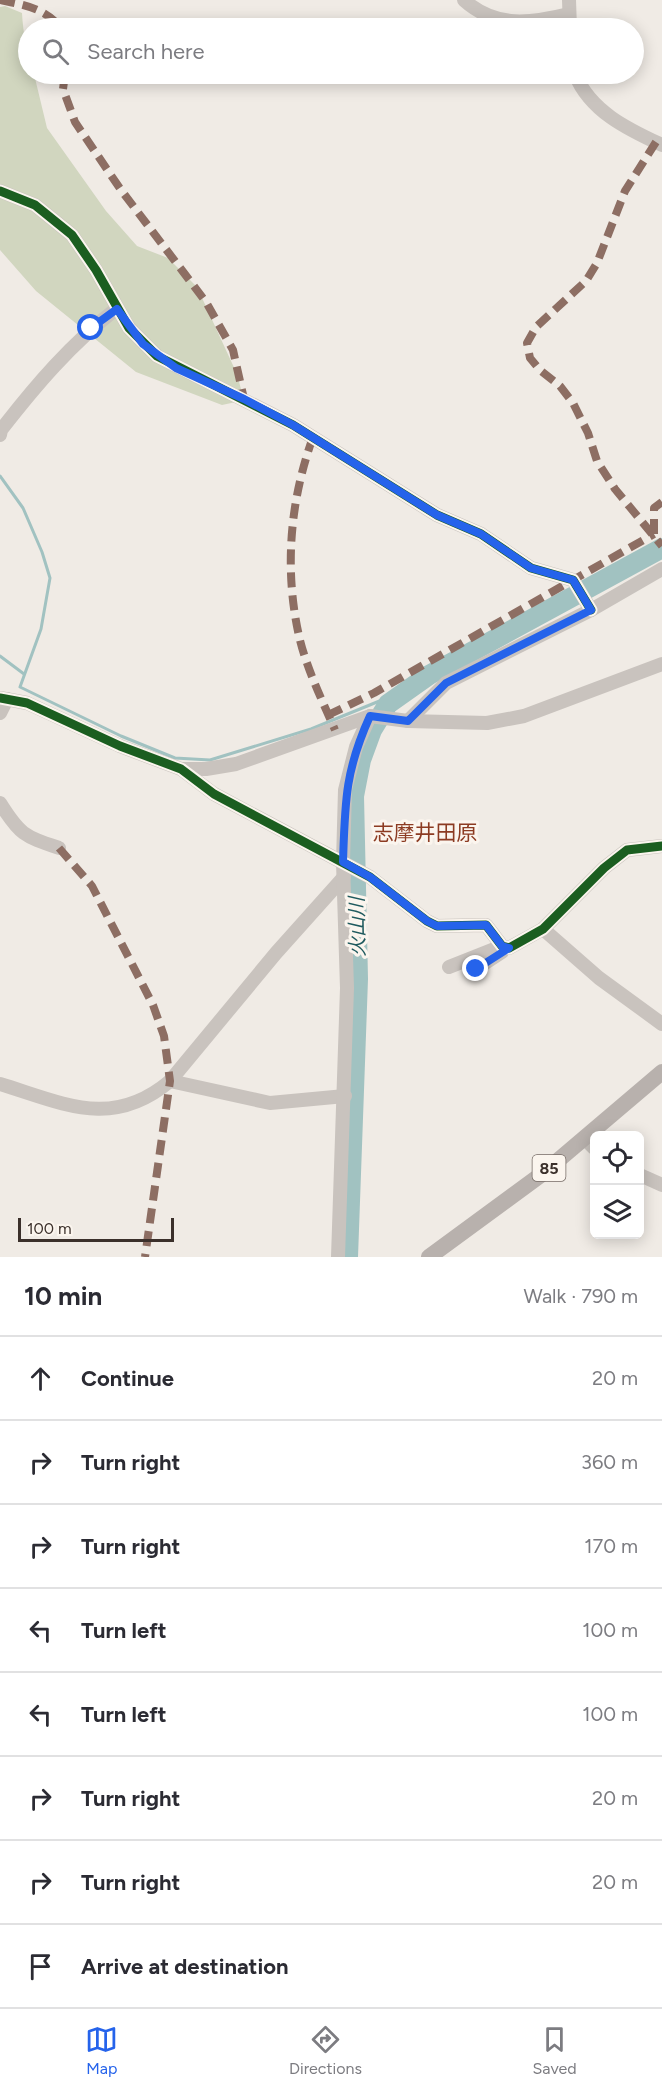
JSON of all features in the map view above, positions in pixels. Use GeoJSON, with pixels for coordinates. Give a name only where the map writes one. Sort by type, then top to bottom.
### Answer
{"type":"FeatureCollection","features":[{"type":"Feature","properties":{"kind":"main road","name":"85"},"geometry":{"type":"LineString","coordinates":[[603,1131],[662,1072]]}},
{"type":"Feature","properties":{"kind":"main road","name":"85"},"geometry":{"type":"LineString","coordinates":[[441,1254],[590,1144]]}},
{"type":"Feature","properties":{"kind":"street"},"geometry":{"type":"LineString","coordinates":[[464,0],[483,13],[498,18]]}},
{"type":"Feature","properties":{"kind":"street"},"geometry":{"type":"LineString","coordinates":[[545,18],[569,7]]}},
{"type":"Feature","properties":{"kind":"street"},"geometry":{"type":"LineString","coordinates":[[580,84],[596,107],[662,145]]}},
{"type":"Feature","properties":{"kind":"street"},"geometry":{"type":"LineString","coordinates":[[0,191],[34,205],[72,235],[96,270],[117,309],[143,344],[176,368],[244,399],[293,425],[437,515],[481,534],[531,568],[573,580],[589,607]]}},
{"type":"Feature","properties":{"kind":"street"},"geometry":{"type":"LineString","coordinates":[[0,435],[0,429],[71,346],[117,309]]}},
{"type":"Feature","properties":{"kind":"street"},"geometry":{"type":"LineString","coordinates":[[408,721],[446,683],[662,569]]}},
{"type":"Feature","properties":{"kind":"street"},"geometry":{"type":"LineString","coordinates":[[181,769],[206,769],[237,764],[370,716],[408,721],[487,723],[524,716],[662,663]]}},
{"type":"Feature","properties":{"kind":"street"},"geometry":{"type":"LineString","coordinates":[[0,713],[4,698],[27,703],[120,746],[181,769],[214,794],[370,877],[427,921],[437,926],[486,925],[506,947]]}},
{"type":"Feature","properties":{"kind":"street"},"geometry":{"type":"LineString","coordinates":[[338,1257],[347,987],[343,862],[345,790],[356,747],[370,716]]}},
{"type":"Feature","properties":{"kind":"street"},"geometry":{"type":"LineString","coordinates":[[0,803],[24,836],[59,848]]}},
{"type":"Feature","properties":{"kind":"street"},"geometry":{"type":"LineString","coordinates":[[449,967],[506,947],[543,929],[604,868],[627,850],[662,846]]}},
{"type":"Feature","properties":{"kind":"street"},"geometry":{"type":"LineString","coordinates":[[0,1083],[70,1106],[105,1110],[133,1105],[154,1094],[170,1081],[276,953],[344,877]]}},
{"type":"Feature","properties":{"kind":"street"},"geometry":{"type":"LineString","coordinates":[[543,929],[599,978],[662,1024]]}},
{"type":"Feature","properties":{"kind":"street"},"geometry":{"type":"LineString","coordinates":[[476,969],[506,947]]}},
{"type":"Feature","properties":{"kind":"street"},"geometry":{"type":"LineString","coordinates":[[170,1081],[270,1103],[345,1096]]}},
{"type":"Feature","properties":{"kind":"street"},"geometry":{"type":"LineString","coordinates":[[644,1178],[662,1185]]}},
{"type":"Feature","properties":{"kind":"green space"},"geometry":{"type":"Polygon","coordinates":[[[5,6],[22,13],[23,18],[18,18],[18,84],[36,84],[47,128],[106,211],[137,246],[168,258],[197,287],[237,374],[242,393],[236,402],[222,405],[136,372],[36,291],[0,250],[0,7],[5,6]]]}},
{"type":"Feature","properties":{"kind":"waterway"},"geometry":{"type":"LineString","coordinates":[[0,476],[23,508],[42,552],[50,578],[41,629],[20,687],[121,736],[175,758],[210,760],[311,729],[404,691]]}},
{"type":"Feature","properties":{"kind":"waterway","name":"火山川"},"geometry":{"type":"LineString","coordinates":[[348,1257],[358,979],[354,796],[361,760],[372,730],[388,704],[429,675],[662,548]]}},
{"type":"Feature","properties":{"kind":"waterway"},"geometry":{"type":"LineString","coordinates":[[0,656],[24,674]]}},
{"type":"Feature","properties":{"kind":"marked path"},"geometry":{"type":"LineString","coordinates":[[0,0],[26,6],[51,18]]}},
{"type":"Feature","properties":{"kind":"marked path"},"geometry":{"type":"LineString","coordinates":[[64,84],[63,89],[75,122],[121,190],[206,302],[233,350],[244,399]]}},
{"type":"Feature","properties":{"kind":"marked path"},"geometry":{"type":"LineString","coordinates":[[656,142],[625,191],[597,263],[586,281],[536,327],[527,343],[530,358],[540,370],[560,386],[573,403],[588,433],[597,461],[615,489],[662,546]]}},
{"type":"Feature","properties":{"kind":"marked path"},"geometry":{"type":"LineString","coordinates":[[313,437],[305,461],[295,510],[291,560],[292,586],[294,611],[302,648],[335,730]]}},
{"type":"Feature","properties":{"kind":"marked path"},"geometry":{"type":"LineString","coordinates":[[654,534],[654,508],[662,502]]}},
{"type":"Feature","properties":{"kind":"marked path"},"geometry":{"type":"LineString","coordinates":[[328,715],[374,693],[654,534]]}},
{"type":"Feature","properties":{"kind":"marked path"},"geometry":{"type":"LineString","coordinates":[[59,848],[92,886],[153,1005],[164,1036],[170,1081],[145,1257]]}},
{"type":"Feature","properties":{"kind":"cycle path"},"geometry":{"type":"LineString","coordinates":[[0,191],[35,205],[72,235],[96,270],[129,328],[157,356],[293,425],[437,515],[481,534],[531,568],[573,580],[591,610]]}},
{"type":"Feature","properties":{"kind":"cycle path"},"geometry":{"type":"LineString","coordinates":[[0,698],[27,703],[120,746],[181,769],[214,794],[370,877],[427,921],[437,926],[486,925],[502,946],[509,948],[543,929],[604,868],[627,850],[662,846]]}},
{"type":"Feature","properties":{"kind":"district","name":"志摩井田原"},"geometry":{"type":"Point","coordinates":[425,833]}},
{"type":"Feature","properties":{"kind":"route"},"geometry":{"type":"LineString","coordinates":[[91,328],[117,309],[143,344],[176,368],[244,399],[293,425],[437,515],[481,534],[531,568],[573,580],[588,603],[591,610],[539,634],[446,683],[408,721],[370,716],[356,747],[345,790],[343,862],[370,877],[427,921],[437,926],[479,923],[486,925],[502,946],[509,948],[476,969]]}}]}
